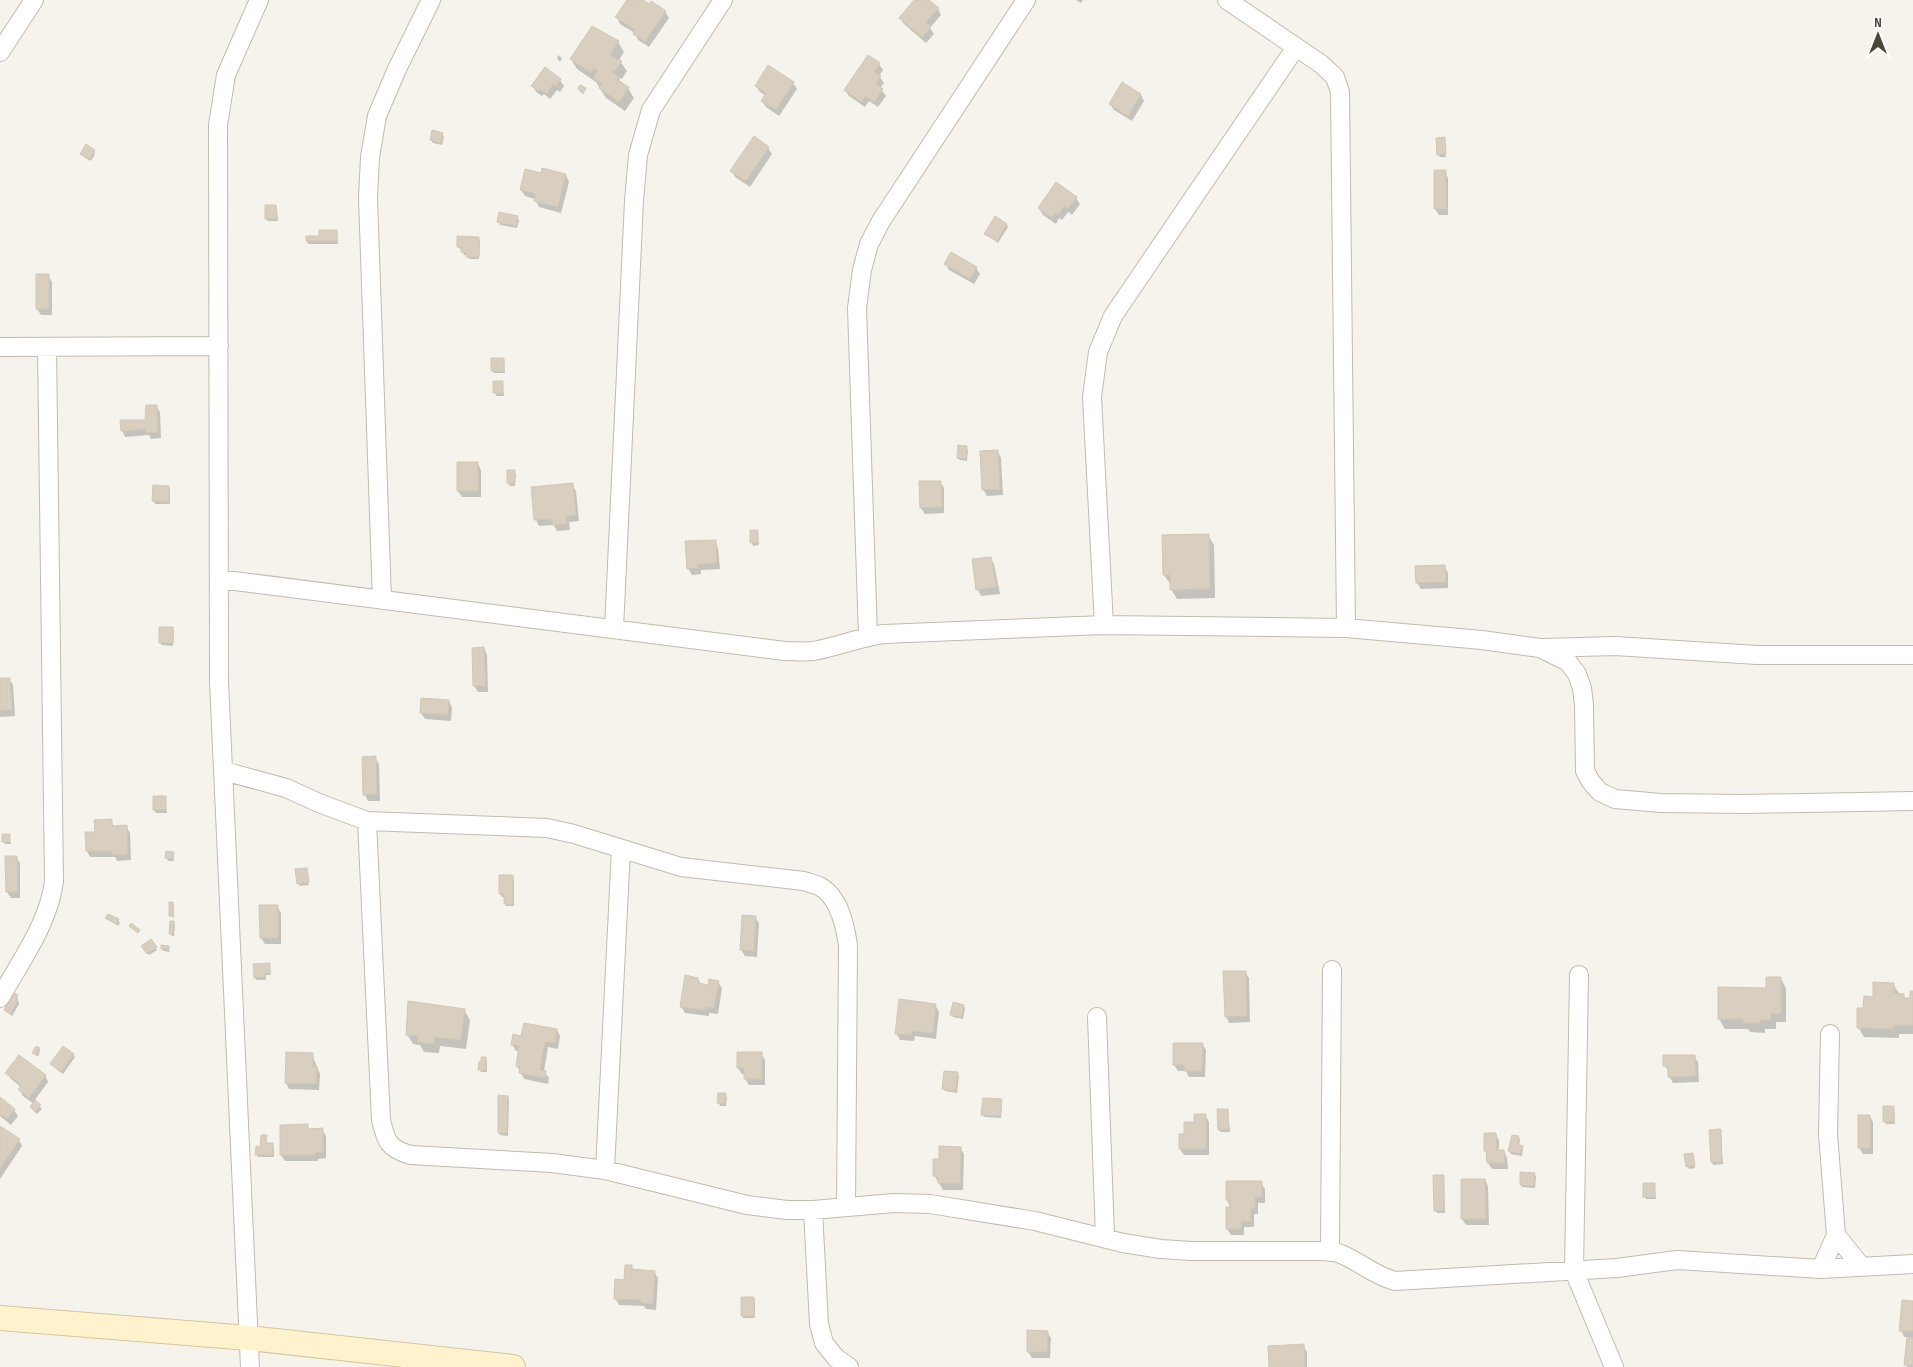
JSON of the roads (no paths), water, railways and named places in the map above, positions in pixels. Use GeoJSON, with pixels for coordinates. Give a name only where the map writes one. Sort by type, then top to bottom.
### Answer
{"type":"FeatureCollection","features":[{"type":"Feature","properties":{"kind":"street"},"geometry":{"type":"LineString","coordinates":[[0,52],[34,0]]}},
{"type":"Feature","properties":{"kind":"street"},"geometry":{"type":"LineString","coordinates":[[250,1367],[219,681],[218,125],[226,75],[259,0]]}},
{"type":"Feature","properties":{"kind":"street"},"geometry":{"type":"LineString","coordinates":[[382,600],[368,208],[370,157],[377,116],[397,69],[432,0]]}},
{"type":"Feature","properties":{"kind":"street"},"geometry":{"type":"LineString","coordinates":[[614,629],[634,201],[638,155],[651,110],[723,0]]}},
{"type":"Feature","properties":{"kind":"street"},"geometry":{"type":"LineString","coordinates":[[868,636],[857,308],[862,270],[868,244],[881,221],[1026,0]]}},
{"type":"Feature","properties":{"kind":"street"},"geometry":{"type":"LineString","coordinates":[[1227,0],[1321,64],[1335,77],[1340,92],[1346,628]]}},
{"type":"Feature","properties":{"kind":"street"},"geometry":{"type":"LineString","coordinates":[[1104,626],[1092,397],[1098,352],[1113,316],[1296,47]]}},
{"type":"Feature","properties":{"kind":"street"},"geometry":{"type":"LineString","coordinates":[[0,347],[219,346]]}},
{"type":"Feature","properties":{"kind":"street"},"geometry":{"type":"LineString","coordinates":[[0,998],[44,917],[52,894],[54,881],[47,347]]}},
{"type":"Feature","properties":{"kind":"street"},"geometry":{"type":"LineString","coordinates":[[219,579],[785,651],[812,651],[838,646],[868,636],[1104,626],[1346,628],[1482,640],[1540,648],[1614,646],[1757,655],[1913,655]]}},
{"type":"Feature","properties":{"kind":"street"},"geometry":{"type":"LineString","coordinates":[[1540,648],[1568,662],[1577,674],[1582,688],[1584,705],[1585,771],[1591,782],[1600,792],[1615,799],[1661,803],[1744,804],[1913,801]]}},
{"type":"Feature","properties":{"kind":"street"},"geometry":{"type":"LineString","coordinates":[[224,771],[286,788],[367,821],[547,828],[574,834],[681,867],[804,881],[820,886],[832,896],[841,917],[848,945],[846,1207]]}},
{"type":"Feature","properties":{"kind":"street"},"geometry":{"type":"LineString","coordinates":[[367,821],[381,1120],[384,1134],[390,1145],[398,1152],[412,1155],[552,1162],[606,1170],[747,1205],[786,1210],[930,1204],[1035,1221],[1123,1243],[1184,1250],[1309,1250],[1330,1252],[1340,1254],[1384,1278],[1395,1281],[1617,1268],[1677,1260],[1822,1269],[1913,1264]]}},
{"type":"Feature","properties":{"kind":"street"},"geometry":{"type":"LineString","coordinates":[[606,1170],[621,849]]}},
{"type":"Feature","properties":{"kind":"street"},"geometry":{"type":"LineString","coordinates":[[1330,1252],[1332,970]]}},
{"type":"Feature","properties":{"kind":"street"},"geometry":{"type":"LineString","coordinates":[[1579,974],[1574,1271],[1614,1367]]}},
{"type":"Feature","properties":{"kind":"street"},"geometry":{"type":"LineString","coordinates":[[1097,1017],[1105,1237]]}},
{"type":"Feature","properties":{"kind":"street"},"geometry":{"type":"LineString","coordinates":[[1822,1269],[1836,1235],[1828,1134],[1830,1034]]}},
{"type":"Feature","properties":{"kind":"street"},"geometry":{"type":"LineString","coordinates":[[813,1210],[819,1324],[824,1343],[836,1358],[849,1367]]}},
{"type":"Feature","properties":{"kind":"street"},"geometry":{"type":"LineString","coordinates":[[1836,1235],[1861,1266]]}},
{"type":"Feature","properties":{"kind":"street"},"geometry":{"type":"LineString","coordinates":[[0,1318],[249,1338],[513,1367]]}}]}
